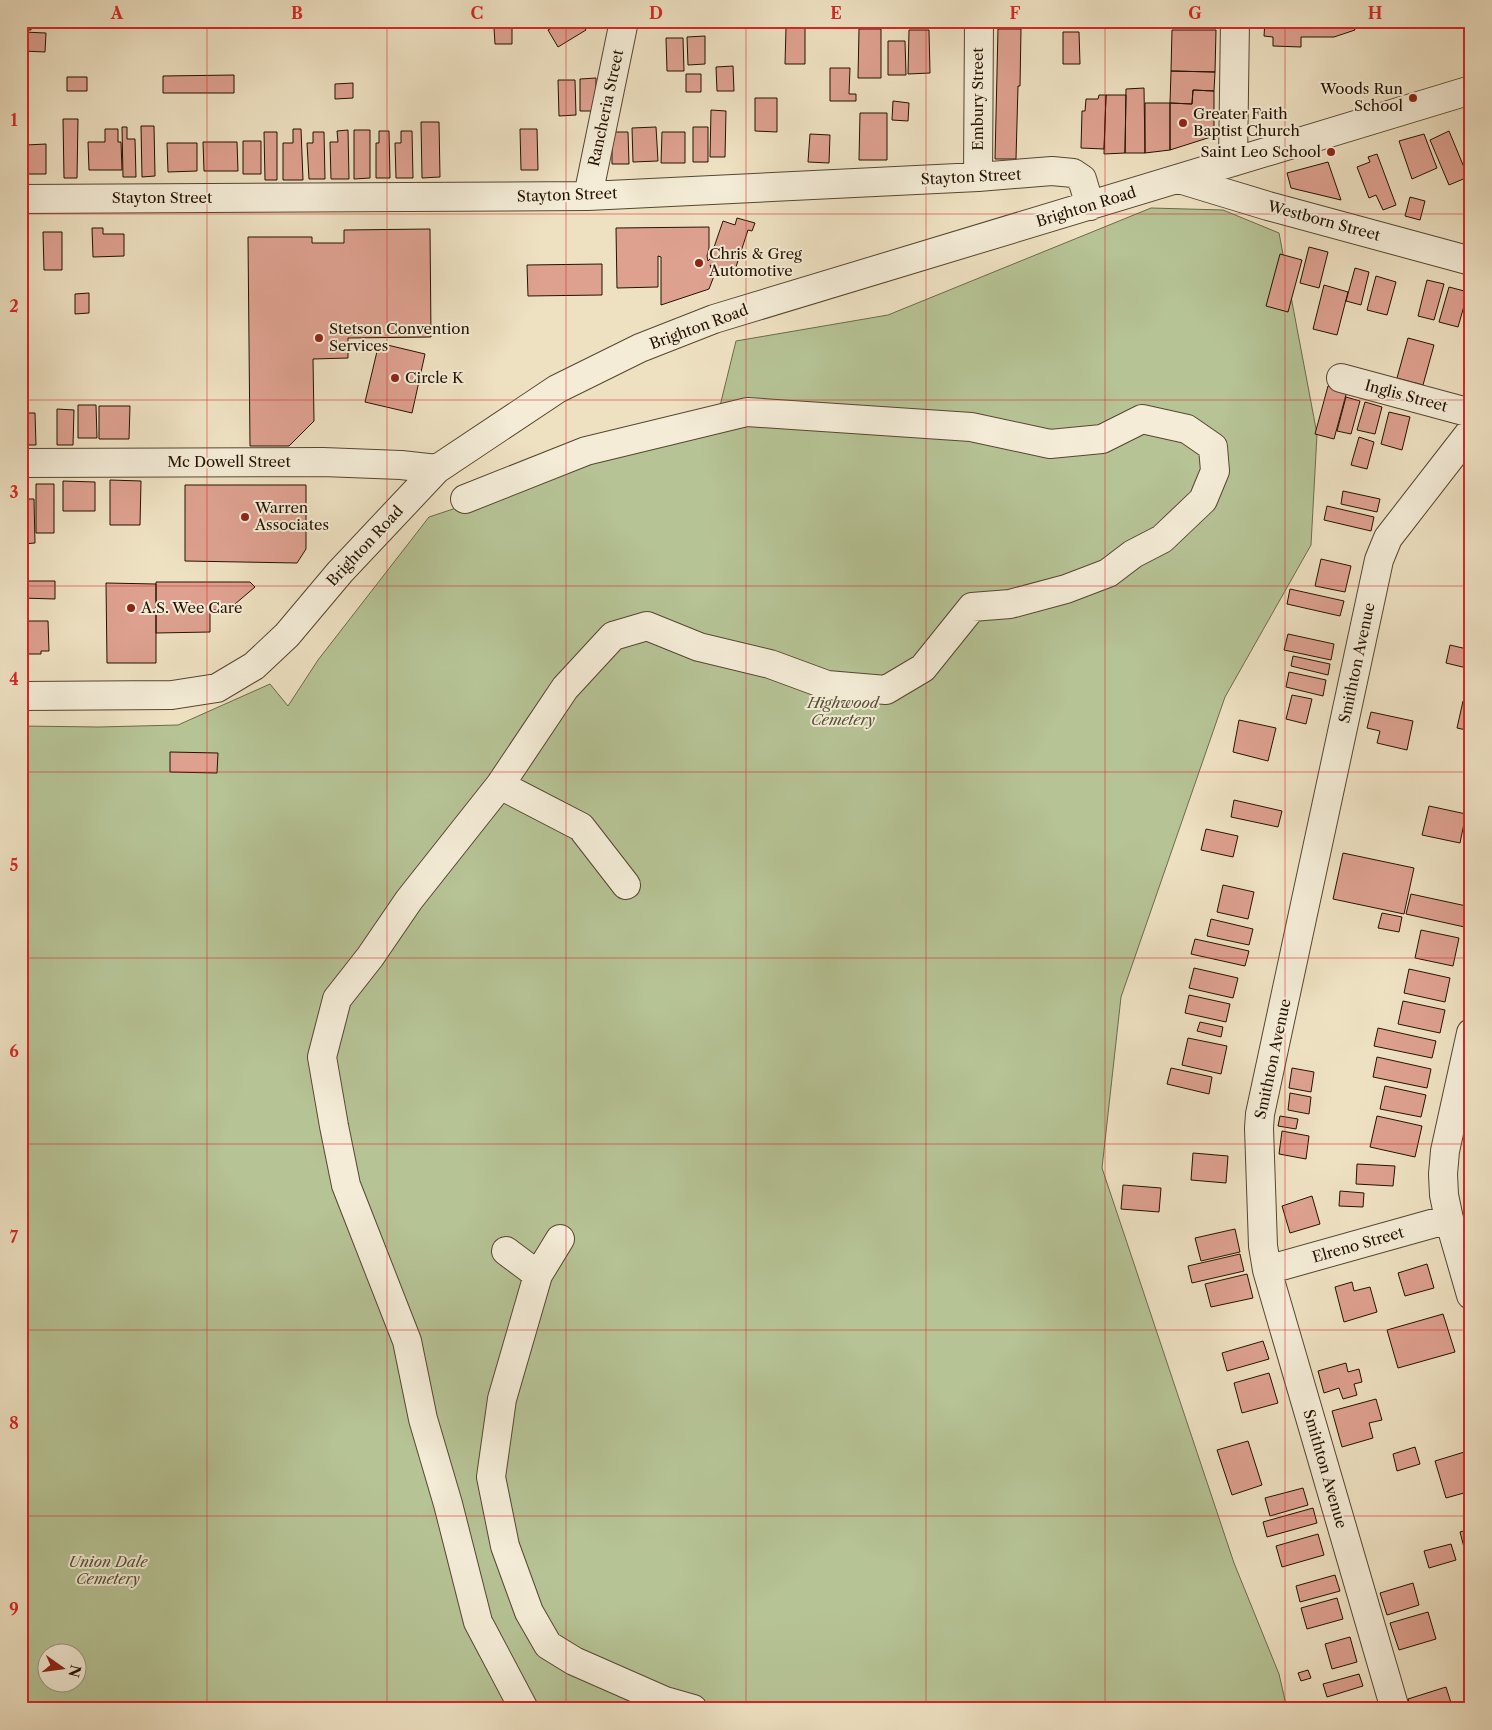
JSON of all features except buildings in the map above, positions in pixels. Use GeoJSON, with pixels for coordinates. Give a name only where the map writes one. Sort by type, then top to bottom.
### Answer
{"type":"FeatureCollection","features":[{"type":"Feature","properties":{"kind":"street","name":"Rancheria Street"},"geometry":{"type":"LineString","coordinates":[[588,196],[624,21]]}},
{"type":"Feature","properties":{"kind":"street","name":"Embury Street"},"geometry":{"type":"LineString","coordinates":[[978,21],[978,177]]}},
{"type":"Feature","properties":{"kind":"street"},"geometry":{"type":"LineString","coordinates":[[1233,162],[1235,21]]}},
{"type":"Feature","properties":{"kind":"street","name":"Brighton Road"},"geometry":{"type":"LineString","coordinates":[[21,696],[172,695],[217,688],[254,666],[287,635],[340,572],[437,470],[557,389],[640,348],[723,316],[1471,90]]}},
{"type":"Feature","properties":{"kind":"street","name":"Stayton Street"},"geometry":{"type":"LineString","coordinates":[[21,199],[588,196],[1052,172],[1073,173],[1082,180],[1090,206]]}},
{"type":"Feature","properties":{"kind":"street","name":"Westborn Street"},"geometry":{"type":"LineString","coordinates":[[1179,179],[1268,206],[1471,261]]}},
{"type":"Feature","properties":{"kind":"street","name":"Inglis Street"},"geometry":{"type":"LineString","coordinates":[[1341,378],[1471,413]]}},
{"type":"Feature","properties":{"kind":"street"},"geometry":{"type":"LineString","coordinates":[[465,499],[586,451],[748,412],[970,427],[1050,444],[1102,438],[1142,420],[1188,429],[1213,447],[1215,471],[1203,500],[1162,539],[1132,554],[1108,573],[1066,589],[1010,604],[972,607],[924,668],[886,690],[827,685],[770,664],[699,647],[647,626],[613,636],[564,688],[500,785],[409,900],[338,999],[322,1056],[346,1186],[406,1341],[423,1419],[448,1504],[478,1622],[524,1709]]}},
{"type":"Feature","properties":{"kind":"street","name":"Smithton Avenue"},"geometry":{"type":"LineString","coordinates":[[1395,1709],[1267,1270],[1263,1246],[1258,1151],[1260,1114],[1379,560],[1388,538],[1471,431]]}},
{"type":"Feature","properties":{"kind":"street","name":"Mc Dowell Street"},"geometry":{"type":"LineString","coordinates":[[21,463],[323,462],[401,465],[437,470]]}},
{"type":"Feature","properties":{"kind":"street"},"geometry":{"type":"LineString","coordinates":[[500,785],[582,827],[626,885]]}},
{"type":"Feature","properties":{"kind":"street"},"geometry":{"type":"LineString","coordinates":[[1471,1033],[1445,1152],[1443,1174],[1448,1220],[1471,1295]]}},
{"type":"Feature","properties":{"kind":"street","name":"Elreno Street"},"geometry":{"type":"LineString","coordinates":[[1267,1270],[1448,1220]]}},
{"type":"Feature","properties":{"kind":"street"},"geometry":{"type":"LineString","coordinates":[[560,1239],[538,1275],[530,1328],[502,1399],[491,1477],[505,1546],[528,1612],[548,1645],[568,1657],[665,1701],[693,1709]]}},
{"type":"Feature","properties":{"kind":"street"},"geometry":{"type":"LineString","coordinates":[[506,1251],[538,1275]]}},
{"type":"Feature","properties":{"kind":"green space"},"geometry":{"type":"Polygon","coordinates":[[[1151,208],[1223,210],[1279,233],[1317,434],[1311,545],[1225,697],[1121,997],[1102,1168],[1234,1563],[1279,1674],[1287,1709],[21,1709],[21,726],[178,725],[270,684],[288,706],[318,660],[429,517],[716,422],[736,341],[888,315],[1151,208]]]}},
{"type":"Feature","properties":{"kind":"place","name":"Woods Run School"},"geometry":{"type":"Point","coordinates":[1413,98]}},
{"type":"Feature","properties":{"kind":"place","name":"Greater Faith Baptist Church"},"geometry":{"type":"Point","coordinates":[1183,123]}},
{"type":"Feature","properties":{"kind":"place","name":"Saint Leo School"},"geometry":{"type":"Point","coordinates":[1331,152]}},
{"type":"Feature","properties":{"kind":"place","name":"Chris & Greg Automotive"},"geometry":{"type":"Point","coordinates":[699,263]}},
{"type":"Feature","properties":{"kind":"place","name":"Stetson Convention Services"},"geometry":{"type":"Point","coordinates":[319,338]}},
{"type":"Feature","properties":{"kind":"place","name":"Circle K"},"geometry":{"type":"Point","coordinates":[395,378]}},
{"type":"Feature","properties":{"kind":"place","name":"Warren Associates"},"geometry":{"type":"Point","coordinates":[245,517]}},
{"type":"Feature","properties":{"kind":"place","name":"A.S. Wee Care"},"geometry":{"type":"Point","coordinates":[131,608]}},
{"type":"Feature","properties":{"kind":"park label","name":"Highwood Cemetery"},"geometry":{"type":"Point","coordinates":[843,712]}},
{"type":"Feature","properties":{"kind":"park label","name":"Union Dale Cemetery"},"geometry":{"type":"Point","coordinates":[108,1570]}}]}
